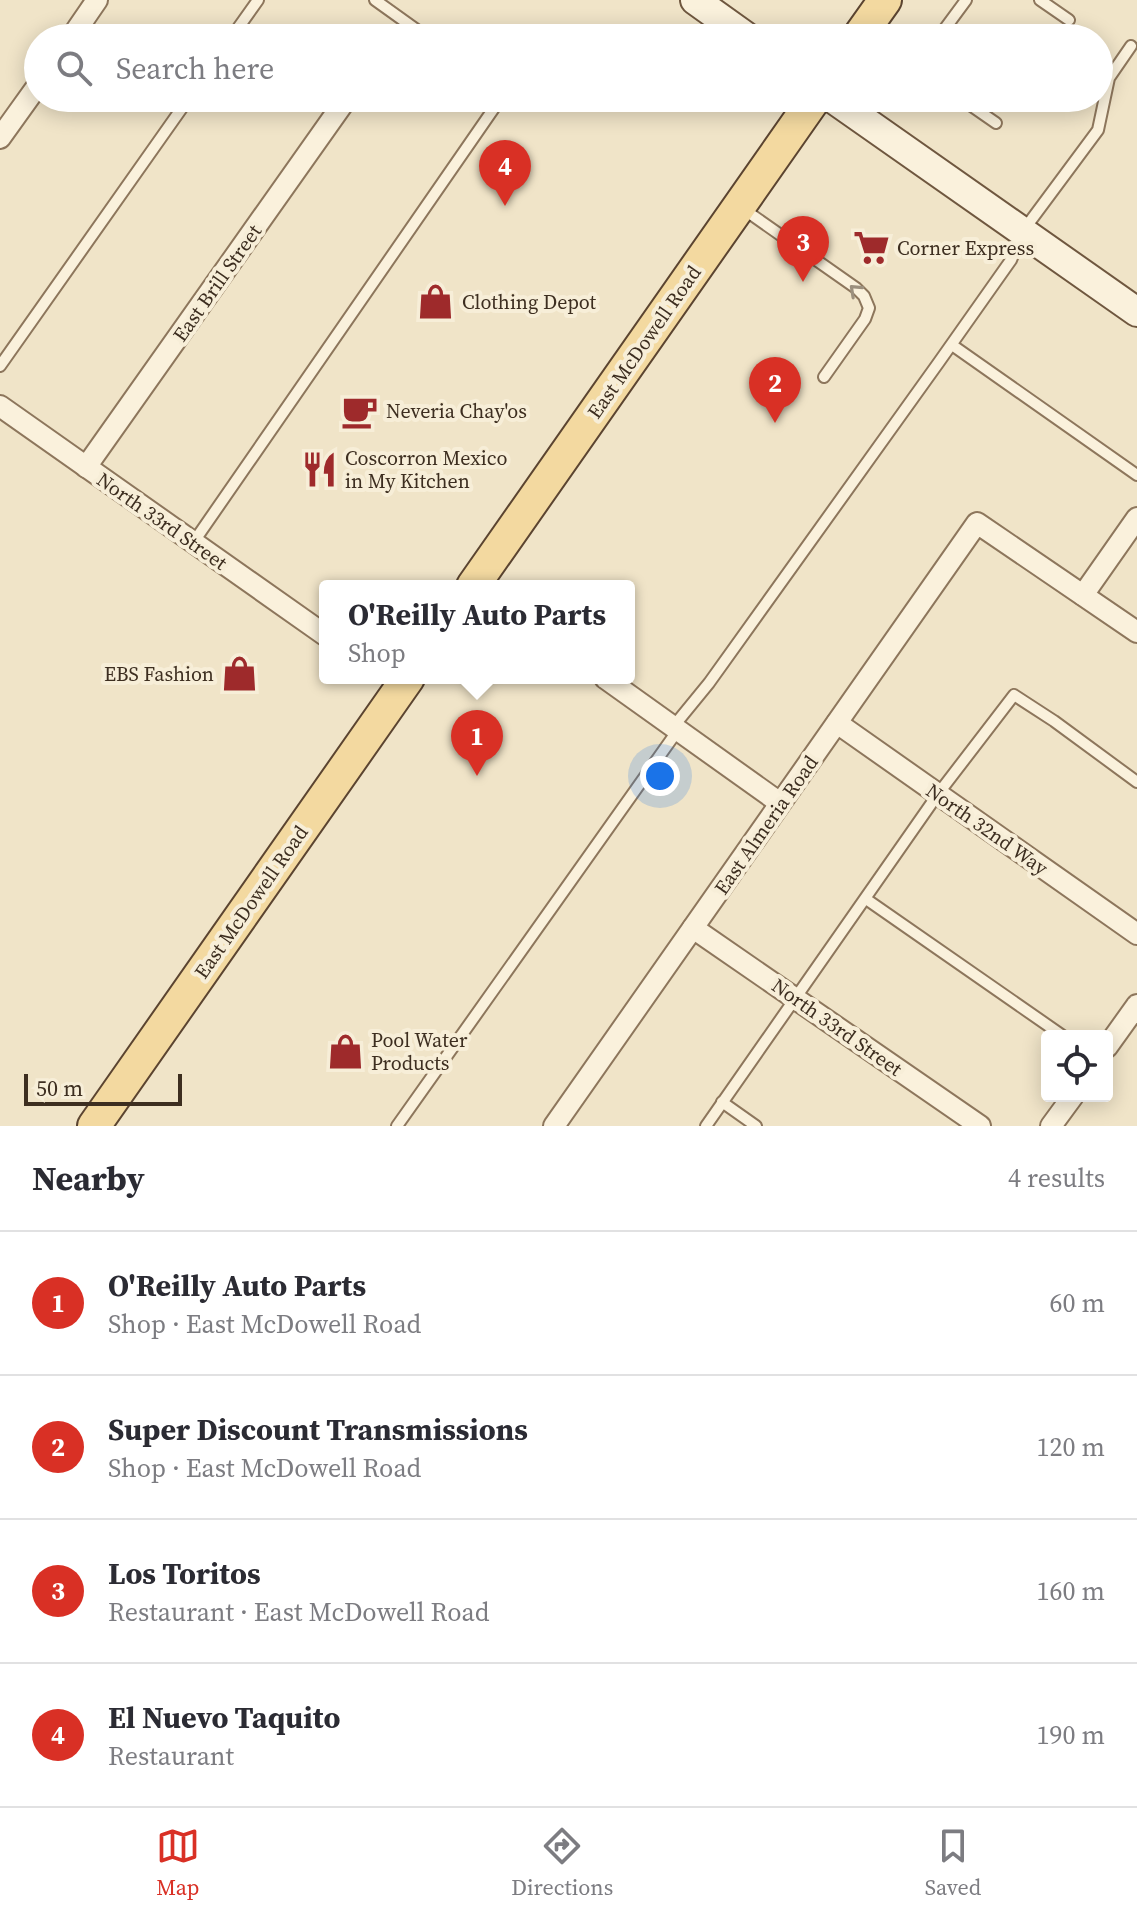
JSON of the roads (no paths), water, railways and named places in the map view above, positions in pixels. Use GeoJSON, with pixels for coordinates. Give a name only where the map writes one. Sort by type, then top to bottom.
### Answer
{"type":"FeatureCollection","features":[{"type":"Feature","properties":{"kind":"main road"},"geometry":{"type":"LineString","coordinates":[[695,0],[728,24]]}},
{"type":"Feature","properties":{"kind":"main road"},"geometry":{"type":"LineString","coordinates":[[868,24],[885,0]]}},
{"type":"Feature","properties":{"kind":"main road","name":"East McDowell Road"},"geometry":{"type":"LineString","coordinates":[[477,580],[805,112]]}},
{"type":"Feature","properties":{"kind":"main road"},"geometry":{"type":"LineString","coordinates":[[852,112],[1137,312]]}},
{"type":"Feature","properties":{"kind":"main road","name":"East McDowell Road"},"geometry":{"type":"LineString","coordinates":[[94,1126],[397,684]]}},
{"type":"Feature","properties":{"kind":"street"},"geometry":{"type":"LineString","coordinates":[[81,24],[97,0]]}},
{"type":"Feature","properties":{"kind":"street"},"geometry":{"type":"LineString","coordinates":[[0,138],[24,105]]}},
{"type":"Feature","properties":{"kind":"street","name":"East Brill Street"},"geometry":{"type":"LineString","coordinates":[[86,467],[337,112]]}},
{"type":"Feature","properties":{"kind":"street","name":"North 33rd Street"},"geometry":{"type":"LineString","coordinates":[[0,406],[319,631]]}},
{"type":"Feature","properties":{"kind":"street"},"geometry":{"type":"LineString","coordinates":[[1137,518],[1083,595],[1137,632]]}},
{"type":"Feature","properties":{"kind":"street","name":"East Almeria Road"},"geometry":{"type":"LineString","coordinates":[[554,1126],[977,523],[1083,595]]}},
{"type":"Feature","properties":{"kind":"street"},"geometry":{"type":"LineString","coordinates":[[613,684],[780,803]]}},
{"type":"Feature","properties":{"kind":"street","name":"North 32nd Way"},"geometry":{"type":"LineString","coordinates":[[837,723],[1137,934]]}},
{"type":"Feature","properties":{"kind":"street","name":"North 33rd Street"},"geometry":{"type":"LineString","coordinates":[[693,928],[980,1126]]}},
{"type":"Feature","properties":{"kind":"street"},"geometry":{"type":"LineString","coordinates":[[1113,1039],[1137,1005]]}},
{"type":"Feature","properties":{"kind":"street"},"geometry":{"type":"LineString","coordinates":[[1051,1126],[1069,1102]]}},
{"type":"Feature","properties":{"kind":"lane"},"geometry":{"type":"LineString","coordinates":[[241,24],[258,0]]}},
{"type":"Feature","properties":{"kind":"lane"},"geometry":{"type":"LineString","coordinates":[[375,0],[408,24]]}},
{"type":"Feature","properties":{"kind":"lane"},"geometry":{"type":"LineString","coordinates":[[948,24],[966,0]]}},
{"type":"Feature","properties":{"kind":"lane"},"geometry":{"type":"LineString","coordinates":[[1040,0],[1069,20]]}},
{"type":"Feature","properties":{"kind":"lane"},"geometry":{"type":"LineString","coordinates":[[1113,72],[1131,46]]}},
{"type":"Feature","properties":{"kind":"lane"},"geometry":{"type":"LineString","coordinates":[[0,366],[179,112]]}},
{"type":"Feature","properties":{"kind":"lane"},"geometry":{"type":"LineString","coordinates":[[193,543],[491,112]]}},
{"type":"Feature","properties":{"kind":"lane"},"geometry":{"type":"LineString","coordinates":[[980,112],[996,123]]}},
{"type":"Feature","properties":{"kind":"lane"},"geometry":{"type":"LineString","coordinates":[[397,1126],[676,729],[952,345],[1011,260],[1023,231],[1098,130],[1102,112]]}},
{"type":"Feature","properties":{"kind":"lane"},"geometry":{"type":"LineString","coordinates":[[739,206],[864,296],[869,308],[865,319],[824,377]]}},
{"type":"Feature","properties":{"kind":"lane"},"geometry":{"type":"LineString","coordinates":[[952,345],[1137,475]]}},
{"type":"Feature","properties":{"kind":"lane"},"geometry":{"type":"LineString","coordinates":[[706,1126],[938,794],[1014,695],[1137,782]]}},
{"type":"Feature","properties":{"kind":"lane"},"geometry":{"type":"LineString","coordinates":[[866,899],[1054,1030]]}},
{"type":"Feature","properties":{"kind":"lane"},"geometry":{"type":"LineString","coordinates":[[722,1102],[756,1126]]}},
{"type":"Feature","properties":{"kind":"place","name":"El Nuevo Taquito"},"geometry":{"type":"Point","coordinates":[505,206]}},
{"type":"Feature","properties":{"kind":"place","name":"Corner Express"},"geometry":{"type":"Point","coordinates":[871,248]}},
{"type":"Feature","properties":{"kind":"place","name":"Los Toritos"},"geometry":{"type":"Point","coordinates":[803,282]}},
{"type":"Feature","properties":{"kind":"place","name":"Clothing Depot"},"geometry":{"type":"Point","coordinates":[436,302]}},
{"type":"Feature","properties":{"kind":"place","name":"Neveria Chay'os"},"geometry":{"type":"Point","coordinates":[360,411]}},
{"type":"Feature","properties":{"kind":"place","name":"Super Discount Transmissions"},"geometry":{"type":"Point","coordinates":[775,423]}},
{"type":"Feature","properties":{"kind":"place","name":"Coscorron Mexico in My Kitchen"},"geometry":{"type":"Point","coordinates":[319,469]}},
{"type":"Feature","properties":{"kind":"place","name":"EBS Fashion"},"geometry":{"type":"Point","coordinates":[240,674]}},
{"type":"Feature","properties":{"kind":"place","name":"O'Reilly Auto Parts"},"geometry":{"type":"Point","coordinates":[477,776]}},
{"type":"Feature","properties":{"kind":"place","name":"Pool Water Products"},"geometry":{"type":"Point","coordinates":[345,1051]}}]}
